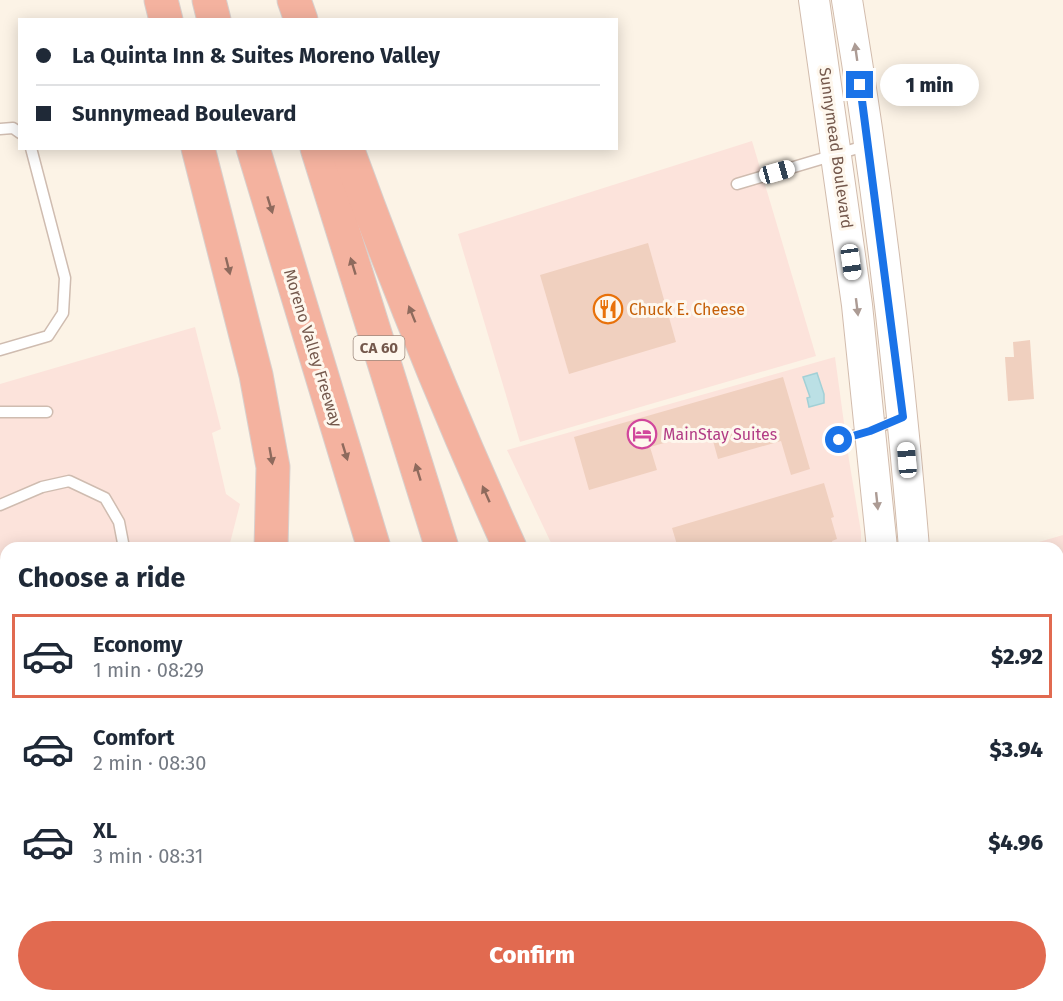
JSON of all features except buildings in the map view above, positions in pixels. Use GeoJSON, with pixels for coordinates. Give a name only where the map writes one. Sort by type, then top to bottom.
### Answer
{"type":"FeatureCollection","features":[{"type":"Feature","properties":{"kind":"highway"},"geometry":{"type":"LineString","coordinates":[[161,0],[166,18]]}},
{"type":"Feature","properties":{"kind":"highway"},"geometry":{"type":"LineString","coordinates":[[209,0],[214,18]]}},
{"type":"Feature","properties":{"kind":"highway"},"geometry":{"type":"LineString","coordinates":[[270,0],[275,18]]}},
{"type":"Feature","properties":{"kind":"highway"},"geometry":{"type":"LineString","coordinates":[[294,0],[300,18]]}},
{"type":"Feature","properties":{"kind":"highway"},"geometry":{"type":"LineString","coordinates":[[199,150],[256,375],[273,467],[271,542]]}},
{"type":"Feature","properties":{"kind":"highway","name":"Moreno Valley Freeway"},"geometry":{"type":"LineString","coordinates":[[254,150],[372,542]]}},
{"type":"Feature","properties":{"kind":"highway","name":"CA 60"},"geometry":{"type":"LineString","coordinates":[[318,150],[440,542]]}},
{"type":"Feature","properties":{"kind":"highway"},"geometry":{"type":"LineString","coordinates":[[348,150],[460,436],[507,542]]}},
{"type":"Feature","properties":{"kind":"main road","name":"Sunnymead Boulevard"},"geometry":{"type":"LineString","coordinates":[[814,0],[857,305],[883,542]]}},
{"type":"Feature","properties":{"kind":"main road","name":"Sunnymead Boulevard"},"geometry":{"type":"LineString","coordinates":[[847,0],[869,145],[903,417],[913,542]]}},
{"type":"Feature","properties":{"kind":"lane"},"geometry":{"type":"LineString","coordinates":[[0,129],[12,128],[18,132]]}},
{"type":"Feature","properties":{"kind":"lane"},"geometry":{"type":"LineString","coordinates":[[737,184],[869,145]]}},
{"type":"Feature","properties":{"kind":"lane"},"geometry":{"type":"LineString","coordinates":[[0,350],[48,336],[63,313],[65,278],[32,150]]}},
{"type":"Feature","properties":{"kind":"lane"},"geometry":{"type":"LineString","coordinates":[[0,412],[47,412]]}},
{"type":"Feature","properties":{"kind":"lane"},"geometry":{"type":"LineString","coordinates":[[839,440],[870,431],[903,417]]}},
{"type":"Feature","properties":{"kind":"lane"},"geometry":{"type":"LineString","coordinates":[[0,505],[42,487],[69,481],[105,498],[119,522],[123,542]]}},
{"type":"Feature","properties":{"kind":"shaded area"},"geometry":{"type":"Polygon","coordinates":[[[752,141],[816,356],[520,442],[458,234],[752,141]]]}},
{"type":"Feature","properties":{"kind":"shaded area"},"geometry":{"type":"Polygon","coordinates":[[[195,327],[221,429],[212,433],[226,494],[240,504],[230,542],[0,542],[0,384],[195,327]]]}},
{"type":"Feature","properties":{"kind":"shaded area"},"geometry":{"type":"Polygon","coordinates":[[[835,357],[861,542],[551,542],[507,450],[835,357]]]}},
{"type":"Feature","properties":{"kind":"shaded area"},"geometry":{"type":"Polygon","coordinates":[[[1063,535],[1063,542],[1039,542],[1063,535]]]}},
{"type":"Feature","properties":{"kind":"water"},"geometry":{"type":"Polygon","coordinates":[[[817,373],[824,394],[824,403],[809,407],[807,398],[810,397],[803,377],[817,373]]]}},
{"type":"Feature","properties":{"kind":"place","name":"Chuck E. Cheese"},"geometry":{"type":"Point","coordinates":[608,309]}},
{"type":"Feature","properties":{"kind":"place","name":"MainStay Suites"},"geometry":{"type":"Point","coordinates":[642,434]}},
{"type":"Feature","properties":{"kind":"route"},"geometry":{"type":"LineString","coordinates":[[839,440],[870,431],[903,417],[860,85]]}}]}
